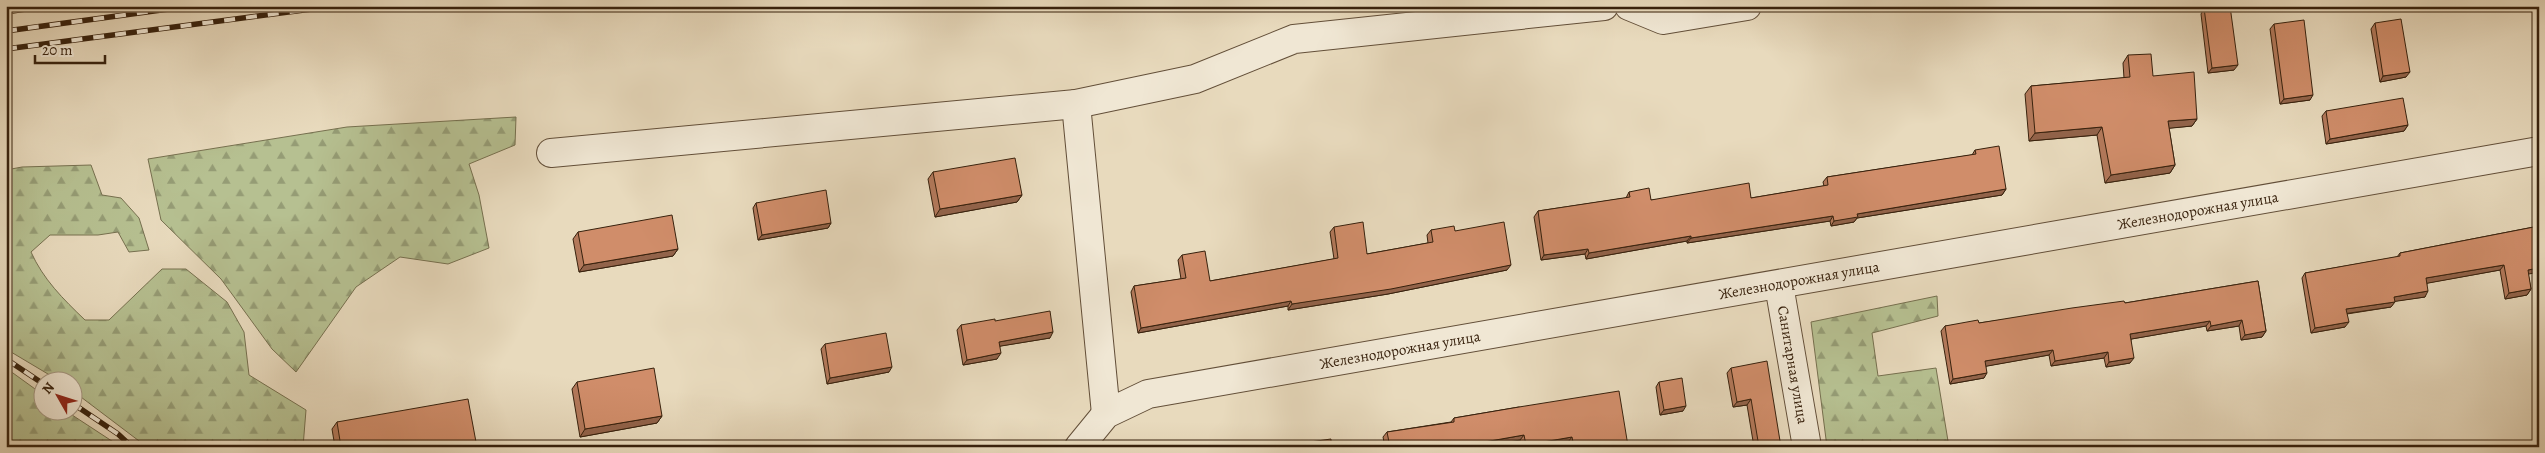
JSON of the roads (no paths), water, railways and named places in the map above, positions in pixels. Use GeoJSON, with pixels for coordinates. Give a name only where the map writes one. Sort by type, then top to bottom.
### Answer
{"type":"FeatureCollection","features":[{"type":"Feature","properties":{"kind":"street"},"geometry":{"type":"LineString","coordinates":[[551,153],[1076,104],[1196,79],[1294,39],[1604,6]]}},
{"type":"Feature","properties":{"kind":"street"},"geometry":{"type":"LineString","coordinates":[[1629,6],[1663,20],[1747,6]]}},
{"type":"Feature","properties":{"kind":"street"},"geometry":{"type":"LineString","coordinates":[[1076,104],[1106,414]]}},
{"type":"Feature","properties":{"kind":"street","name":"Железнодорожная улица"},"geometry":{"type":"LineString","coordinates":[[1079,447],[1106,414],[1148,394],[2539,152]]}},
{"type":"Feature","properties":{"kind":"street","name":"Санитарная улица"},"geometry":{"type":"LineString","coordinates":[[1779,284],[1807,447]]}},
{"type":"Feature","properties":{"kind":"railway"},"geometry":{"type":"LineString","coordinates":[[6,12],[45,6]]}},
{"type":"Feature","properties":{"kind":"railway"},"geometry":{"type":"LineString","coordinates":[[6,31],[191,6]]}},
{"type":"Feature","properties":{"kind":"railway"},"geometry":{"type":"LineString","coordinates":[[6,49],[335,6]]}},
{"type":"Feature","properties":{"kind":"railway"},"geometry":{"type":"LineString","coordinates":[[6,359],[32,376]]}},
{"type":"Feature","properties":{"kind":"railway"},"geometry":{"type":"LineString","coordinates":[[82,410],[118,434],[132,447]]}}]}
